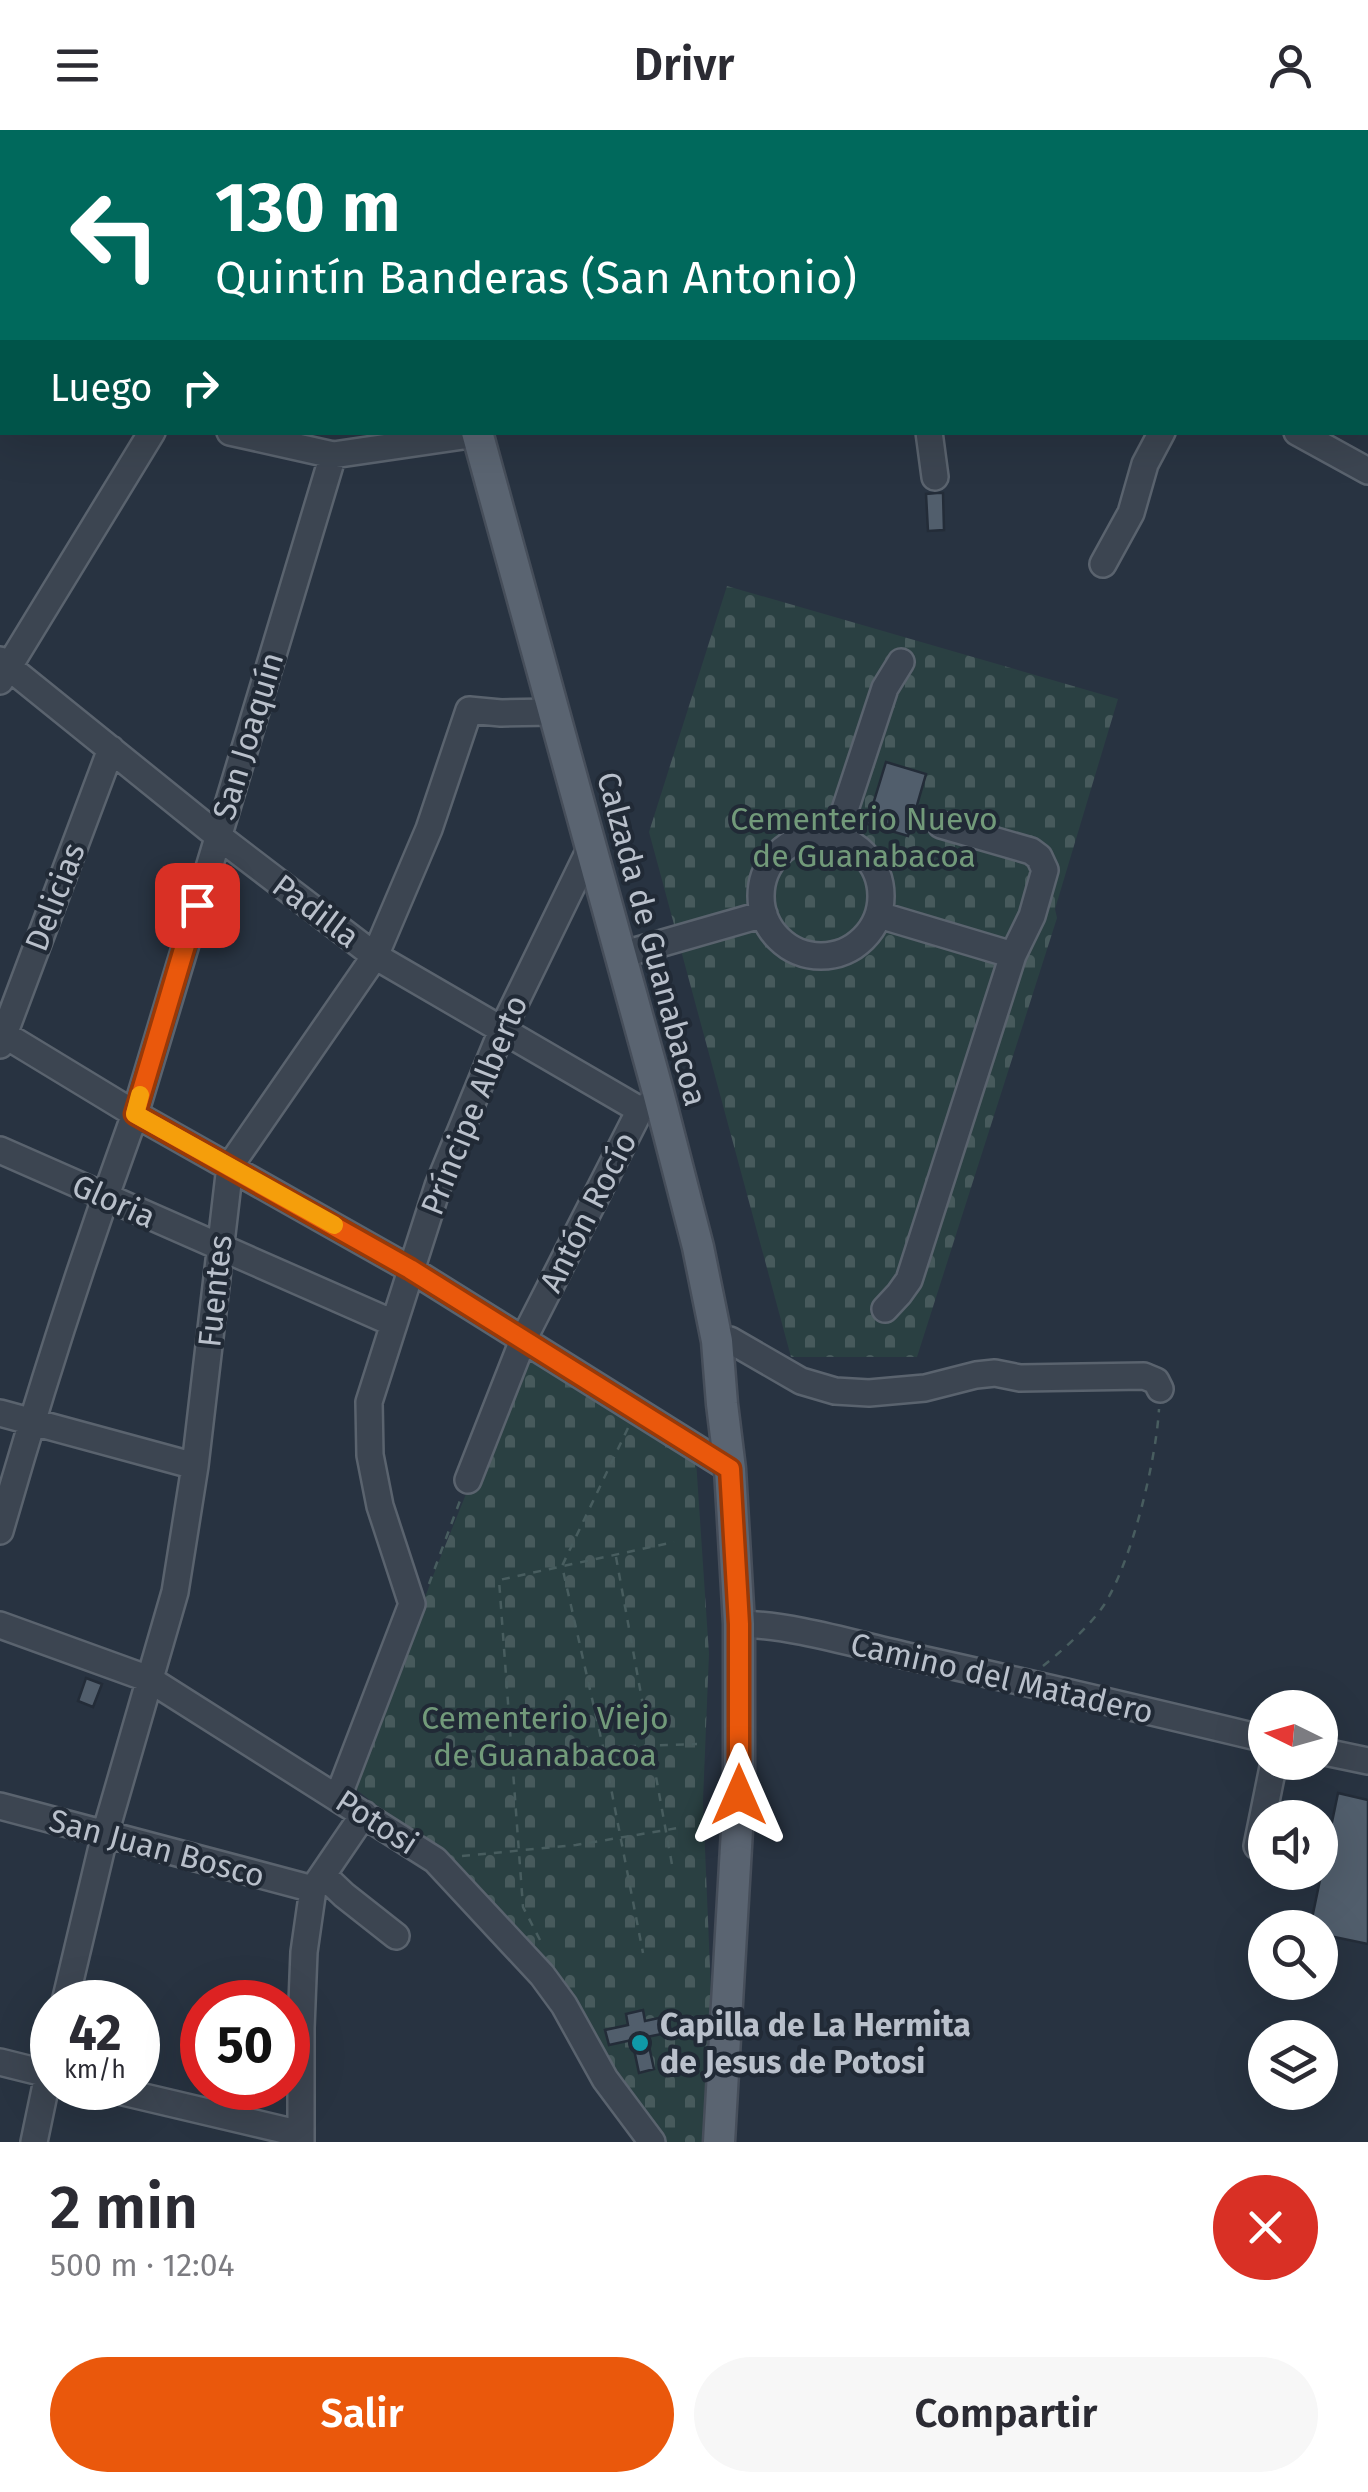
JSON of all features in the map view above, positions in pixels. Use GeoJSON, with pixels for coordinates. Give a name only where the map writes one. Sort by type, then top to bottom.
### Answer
{"type":"FeatureCollection","features":[{"type":"Feature","properties":{"kind":"main road","name":"Calzada de Guanabacoa"},"geometry":{"type":"LineString","coordinates":[[477,435],[621,955],[650,1104],[698,1247],[718,1342],[739,1624],[739,1795],[719,2142]]}},
{"type":"Feature","properties":{"kind":"street"},"geometry":{"type":"LineString","coordinates":[[3,669],[150,435]]}},
{"type":"Feature","properties":{"kind":"street"},"geometry":{"type":"LineString","coordinates":[[243,435],[332,455],[470,435]]}},
{"type":"Feature","properties":{"kind":"street"},"geometry":{"type":"LineString","coordinates":[[928,435],[935,477]]}},
{"type":"Feature","properties":{"kind":"street"},"geometry":{"type":"LineString","coordinates":[[1103,564],[1130,513],[1160,435]]}},
{"type":"Feature","properties":{"kind":"street"},"geometry":{"type":"LineString","coordinates":[[1302,435],[1368,471]]}},
{"type":"Feature","properties":{"kind":"street","name":"San Joaquín"},"geometry":{"type":"LineString","coordinates":[[0,1531],[31,1423],[135,1114],[332,455]]}},
{"type":"Feature","properties":{"kind":"street"},"geometry":{"type":"LineString","coordinates":[[836,838],[884,688],[901,662]]}},
{"type":"Feature","properties":{"kind":"street","name":"Padilla"},"geometry":{"type":"LineString","coordinates":[[3,669],[376,956],[502,1028],[650,1104]]}},
{"type":"Feature","properties":{"kind":"street","name":"Fuentes"},"geometry":{"type":"LineString","coordinates":[[70,1980],[106,1834],[175,1592],[196,1466],[230,1166],[376,956],[429,829],[469,710],[553,712]]}},
{"type":"Feature","properties":{"kind":"street","name":"Delicias"},"geometry":{"type":"LineString","coordinates":[[1,1037],[111,749]]}},
{"type":"Feature","properties":{"kind":"street"},"geometry":{"type":"LineString","coordinates":[[885,1309],[909,1280],[1013,954],[1032,916],[1045,870],[1039,857],[1030,851],[941,825]]}},
{"type":"Feature","properties":{"kind":"street"},"geometry":{"type":"LineString","coordinates":[[815,836],[836,838],[856,846],[876,872],[882,893],[879,915],[868,934],[842,953],[821,957],[800,953],[781,941],[768,924],[761,893],[766,872],[786,847],[815,836]]}},
{"type":"Feature","properties":{"kind":"street","name":"Príncipe Alberto"},"geometry":{"type":"LineString","coordinates":[[412,1604],[380,1506],[370,1455],[369,1402],[438,1186],[502,1028],[590,847]]}},
{"type":"Feature","properties":{"kind":"street"},"geometry":{"type":"LineString","coordinates":[[621,955],[764,914]]}},
{"type":"Feature","properties":{"kind":"street"},"geometry":{"type":"LineString","coordinates":[[879,915],[1013,954]]}},
{"type":"Feature","properties":{"kind":"street"},"geometry":{"type":"LineString","coordinates":[[1,1037],[410,1269],[730,1469]]}},
{"type":"Feature","properties":{"kind":"street","name":"Antón Rocío"},"geometry":{"type":"LineString","coordinates":[[468,1480],[524,1340],[650,1104]]}},
{"type":"Feature","properties":{"kind":"street","name":"Gloria"},"geometry":{"type":"LineString","coordinates":[[0,1150],[393,1323]]}},
{"type":"Feature","properties":{"kind":"street"},"geometry":{"type":"LineString","coordinates":[[718,1342],[730,1340],[801,1382],[835,1390],[869,1393],[925,1388],[996,1374],[1020,1378],[1144,1376],[1156,1381],[1160,1389]]}},
{"type":"Feature","properties":{"kind":"street"},"geometry":{"type":"LineString","coordinates":[[0,1413],[196,1466]]}},
{"type":"Feature","properties":{"kind":"street"},"geometry":{"type":"LineString","coordinates":[[338,1797],[412,1604]]}},
{"type":"Feature","properties":{"kind":"street","name":"Camino del Matadero"},"geometry":{"type":"LineString","coordinates":[[739,1624],[762,1624],[1248,1735]]}},
{"type":"Feature","properties":{"kind":"street","name":"Potosi"},"geometry":{"type":"LineString","coordinates":[[0,1626],[149,1678],[435,1860],[542,1975],[564,2005],[604,2079],[652,2142]]}},
{"type":"Feature","properties":{"kind":"street"},"geometry":{"type":"LineString","coordinates":[[1338,1755],[1368,1761]]}},
{"type":"Feature","properties":{"kind":"street","name":"San Juan Bosco"},"geometry":{"type":"LineString","coordinates":[[0,1806],[318,1882]]}},
{"type":"Feature","properties":{"kind":"street"},"geometry":{"type":"LineString","coordinates":[[160,2102],[301,2138],[304,1952],[318,1882],[364,1814]]}},
{"type":"Feature","properties":{"kind":"street"},"geometry":{"type":"LineString","coordinates":[[318,1882],[344,1896],[396,1936]]}},
{"type":"Feature","properties":{"kind":"street"},"geometry":{"type":"LineString","coordinates":[[0,2062],[30,2066]]}},
{"type":"Feature","properties":{"kind":"street"},"geometry":{"type":"LineString","coordinates":[[34,2142],[41,2110]]}},
{"type":"Feature","properties":{"kind":"path"},"geometry":{"type":"LineString","coordinates":[[1031,1684],[1036,1672],[1102,1608],[1121,1574],[1144,1494],[1160,1389]]}},
{"type":"Feature","properties":{"kind":"path"},"geometry":{"type":"LineString","coordinates":[[630,1425],[562,1566],[603,1747],[643,1953]]}},
{"type":"Feature","properties":{"kind":"path"},"geometry":{"type":"LineString","coordinates":[[412,1604],[428,1586],[468,1480]]}},
{"type":"Feature","properties":{"kind":"path"},"geometry":{"type":"LineString","coordinates":[[547,1952],[523,1906],[499,1580],[674,1542]]}},
{"type":"Feature","properties":{"kind":"path"},"geometry":{"type":"LineString","coordinates":[[615,1554],[673,1870]]}},
{"type":"Feature","properties":{"kind":"path"},"geometry":{"type":"LineString","coordinates":[[452,1752],[697,1744]]}},
{"type":"Feature","properties":{"kind":"path"},"geometry":{"type":"LineString","coordinates":[[435,1860],[684,1827]]}},
{"type":"Feature","properties":{"kind":"green space","name":"Cementerio Nuevo de Guanabacoa"},"geometry":{"type":"Polygon","coordinates":[[[727,586],[1118,699],[1055,909],[1057,918],[917,1357],[791,1357],[649,832],[727,586]]]}},
{"type":"Feature","properties":{"kind":"green space","name":"Cementerio Viejo de Guanabacoa"},"geometry":{"type":"Polygon","coordinates":[[[522,1355],[696,1460],[709,1654],[703,1801],[711,1992],[705,2142],[663,2142],[627,2097],[565,1993],[397,1821],[353,1787],[522,1355]]]}},
{"type":"Feature","properties":{"kind":"building"},"geometry":{"type":"Polygon","coordinates":[[[943,493],[944,530],[928,531],[926,494],[943,493]]]}},
{"type":"Feature","properties":{"kind":"building"},"geometry":{"type":"Polygon","coordinates":[[[886,762],[926,774],[908,836],[867,824],[886,762]]]}},
{"type":"Feature","properties":{"kind":"building"},"geometry":{"type":"Polygon","coordinates":[[[86,1678],[102,1684],[93,1707],[78,1701],[86,1678]]]}},
{"type":"Feature","properties":{"kind":"building"},"geometry":{"type":"Polygon","coordinates":[[[1338,1793],[1368,1800],[1368,1944],[1338,1938],[1338,1910],[1314,1910],[1318,1890],[1338,1890],[1338,1793]]]}},
{"type":"Feature","properties":{"kind":"building","name":"Capilla de La Hermita de Jesus de Potosi"},"geometry":{"type":"Polygon","coordinates":[[[643,2010],[645,2021],[668,2016],[671,2032],[647,2037],[654,2069],[639,2073],[632,2040],[609,2045],[605,2030],[628,2025],[626,2014],[643,2010]]]}},
{"type":"Feature","properties":{"kind":"slow traffic"},"geometry":{"type":"LineString","coordinates":[[140,1095],[135,1114],[334,1225]]}},
{"type":"Feature","properties":{"kind":"place","name":"Capilla de La Hermita de Jesus de Potosi"},"geometry":{"type":"Point","coordinates":[640,2043]}},
{"type":"Feature","properties":{"kind":"route"},"geometry":{"type":"LineString","coordinates":[[197,905],[135,1114],[410,1269],[730,1469],[739,1624],[739,1795]]}}]}
